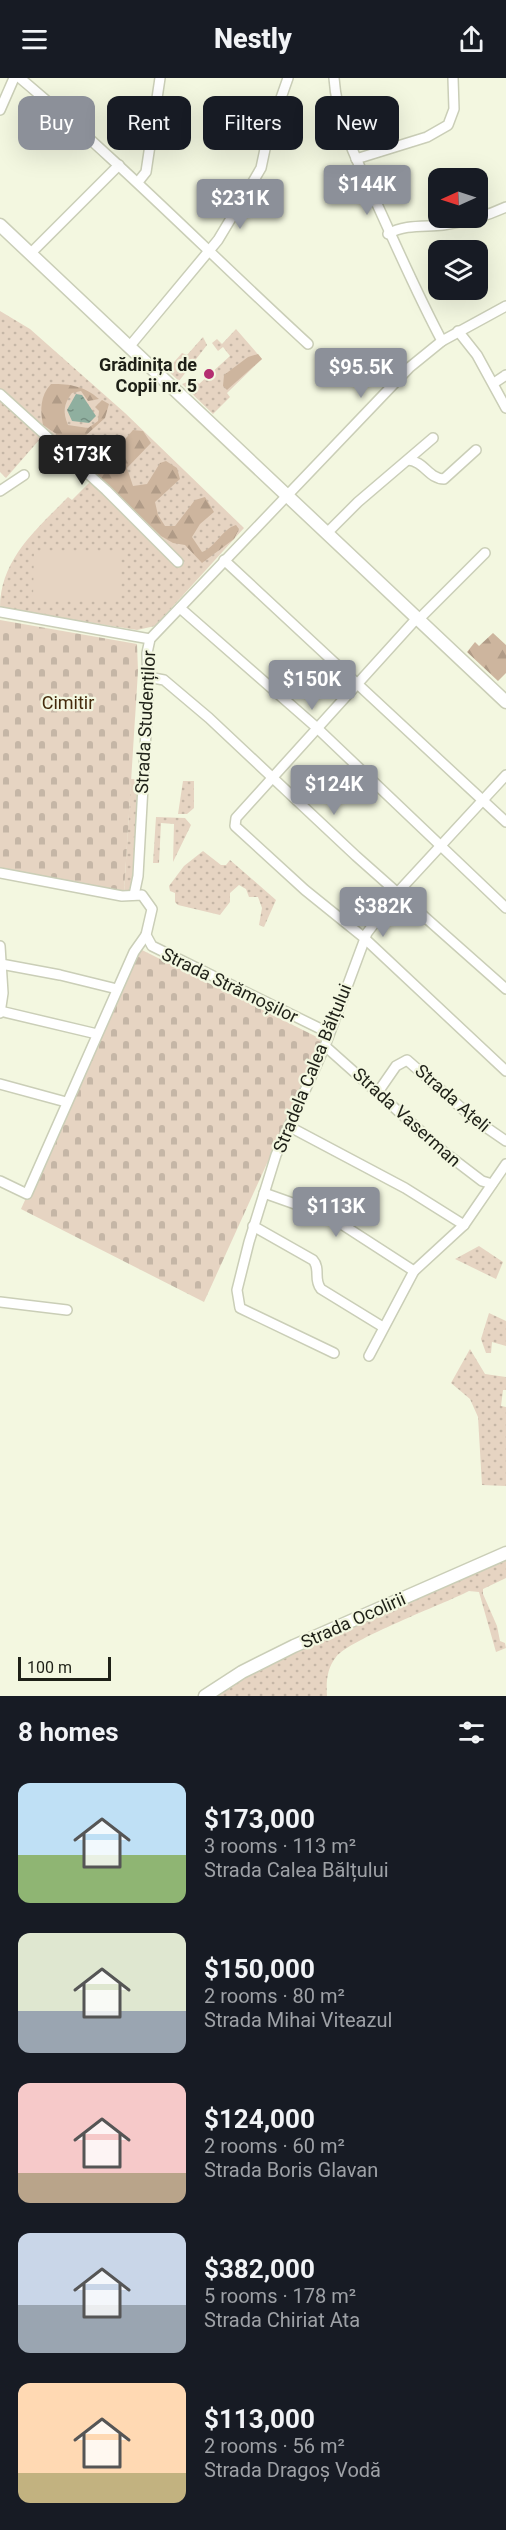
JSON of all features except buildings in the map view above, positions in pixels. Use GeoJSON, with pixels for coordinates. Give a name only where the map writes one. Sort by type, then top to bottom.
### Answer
{"type":"FeatureCollection","features":[{"type":"Feature","properties":{"kind":"main road"},"geometry":{"type":"LineString","coordinates":[[0,225],[506,702]]}},
{"type":"Feature","properties":{"kind":"main road","name":"Strada Ocolirii"},"geometry":{"type":"LineString","coordinates":[[206,1696],[242,1672],[294,1646],[506,1553]]}},
{"type":"Feature","properties":{"kind":"street"},"geometry":{"type":"LineString","coordinates":[[0,110],[14,78]]}},
{"type":"Feature","properties":{"kind":"street"},"geometry":{"type":"LineString","coordinates":[[20,78],[91,138],[209,253],[308,344]]}},
{"type":"Feature","properties":{"kind":"street"},"geometry":{"type":"LineString","coordinates":[[138,182],[146,172],[160,78]]}},
{"type":"Feature","properties":{"kind":"street"},"geometry":{"type":"LineString","coordinates":[[129,347],[209,253],[261,168],[268,135],[288,78]]}},
{"type":"Feature","properties":{"kind":"street"},"geometry":{"type":"LineString","coordinates":[[334,78],[342,122],[356,159],[388,234],[442,341]]}},
{"type":"Feature","properties":{"kind":"street"},"geometry":{"type":"LineString","coordinates":[[356,159],[427,137],[448,125],[454,109],[453,78]]}},
{"type":"Feature","properties":{"kind":"street"},"geometry":{"type":"LineString","coordinates":[[31,254],[118,165]]}},
{"type":"Feature","properties":{"kind":"street"},"geometry":{"type":"LineString","coordinates":[[388,234],[401,228],[442,225],[475,219],[506,207]]}},
{"type":"Feature","properties":{"kind":"street","name":"Strada Studenților"},"geometry":{"type":"LineString","coordinates":[[134,895],[138,876],[148,677],[147,653],[150,639],[410,368],[442,341],[506,306]]}},
{"type":"Feature","properties":{"kind":"street"},"geometry":{"type":"LineString","coordinates":[[458,331],[494,383],[506,408]]}},
{"type":"Feature","properties":{"kind":"street"},"geometry":{"type":"LineString","coordinates":[[494,383],[506,375]]}},
{"type":"Feature","properties":{"kind":"street"},"geometry":{"type":"LineString","coordinates":[[0,394],[106,490],[178,562]]}},
{"type":"Feature","properties":{"kind":"street"},"geometry":{"type":"LineString","coordinates":[[327,533],[358,502],[433,438]]}},
{"type":"Feature","properties":{"kind":"street"},"geometry":{"type":"LineString","coordinates":[[408,460],[419,463],[434,476],[444,479],[476,450]]}},
{"type":"Feature","properties":{"kind":"street"},"geometry":{"type":"LineString","coordinates":[[0,491],[24,475]]}},
{"type":"Feature","properties":{"kind":"street"},"geometry":{"type":"LineString","coordinates":[[485,553],[418,619],[316,727],[234,822],[238,829],[364,940],[506,1071]]}},
{"type":"Feature","properties":{"kind":"street"},"geometry":{"type":"LineString","coordinates":[[224,560],[506,822]]}},
{"type":"Feature","properties":{"kind":"street"},"geometry":{"type":"LineString","coordinates":[[180,608],[316,727],[506,908]]}},
{"type":"Feature","properties":{"kind":"street"},"geometry":{"type":"LineString","coordinates":[[0,612],[150,639]]}},
{"type":"Feature","properties":{"kind":"street"},"geometry":{"type":"LineString","coordinates":[[148,677],[164,680],[506,989]]}},
{"type":"Feature","properties":{"kind":"street","name":"Stradela Calea Bălțului"},"geometry":{"type":"LineString","coordinates":[[334,1353],[240,1308],[237,1290],[253,1226],[276,1155],[326,1046],[364,940],[377,918],[398,892],[506,775]]}},
{"type":"Feature","properties":{"kind":"street"},"geometry":{"type":"LineString","coordinates":[[0,873],[117,896],[134,895]]}},
{"type":"Feature","properties":{"kind":"street","name":"Strada Strămoșilor"},"geometry":{"type":"LineString","coordinates":[[134,895],[142,895],[151,904],[153,915],[146,935],[152,946],[160,952],[329,1033]]}},
{"type":"Feature","properties":{"kind":"street"},"geometry":{"type":"LineString","coordinates":[[0,1181],[27,1194],[134,952],[146,935]]}},
{"type":"Feature","properties":{"kind":"street"},"geometry":{"type":"LineString","coordinates":[[0,946],[0,1012],[98,1034]]}},
{"type":"Feature","properties":{"kind":"street"},"geometry":{"type":"LineString","coordinates":[[1,964],[117,989]]}},
{"type":"Feature","properties":{"kind":"street","name":"Strada Vaserman"},"geometry":{"type":"LineString","coordinates":[[326,1046],[444,1152],[482,1180],[492,1184]]}},
{"type":"Feature","properties":{"kind":"street","name":"Strada Ațeli"},"geometry":{"type":"LineString","coordinates":[[378,1092],[396,1066],[407,1060],[474,1119],[506,1141]]}},
{"type":"Feature","properties":{"kind":"street"},"geometry":{"type":"LineString","coordinates":[[0,1084],[66,1102]]}},
{"type":"Feature","properties":{"kind":"street"},"geometry":{"type":"LineString","coordinates":[[290,1126],[405,1188],[464,1225]]}},
{"type":"Feature","properties":{"kind":"street"},"geometry":{"type":"LineString","coordinates":[[369,1356],[414,1271],[464,1225],[506,1164]]}},
{"type":"Feature","properties":{"kind":"street"},"geometry":{"type":"LineString","coordinates":[[264,1193],[329,1216],[414,1271]]}},
{"type":"Feature","properties":{"kind":"street"},"geometry":{"type":"LineString","coordinates":[[253,1226],[313,1260],[317,1266],[316,1280],[321,1289],[383,1327]]}},
{"type":"Feature","properties":{"kind":"street"},"geometry":{"type":"LineString","coordinates":[[0,1302],[67,1310]]}},
{"type":"Feature","properties":{"kind":"green space"},"geometry":{"type":"Polygon","coordinates":[[[0,311],[30,329],[125,413],[244,528],[155,626],[137,630],[0,608],[6,574],[22,546],[68,497],[72,500],[91,481],[167,558],[173,552],[47,431],[6,478],[0,472],[0,311]]]}},
{"type":"Feature","properties":{"kind":"green space","name":"Grădinița de Copii nr. 5"},"geometry":{"type":"Polygon","coordinates":[[[236,329],[262,359],[227,393],[230,397],[213,414],[182,384],[195,379],[199,384],[230,356],[223,347],[218,351],[212,343],[217,339],[222,344],[236,329]]]}},
{"type":"Feature","properties":{"kind":"green space"},"geometry":{"type":"Polygon","coordinates":[[[203,337],[207,345],[179,381],[167,370],[182,353],[187,355],[203,337]]]}},
{"type":"Feature","properties":{"kind":"green space"},"geometry":{"type":"Polygon","coordinates":[[[258,354],[262,359],[227,390],[223,386],[224,375],[248,357],[258,354]]]}},
{"type":"Feature","properties":{"kind":"green space"},"geometry":{"type":"Polygon","coordinates":[[[51,384],[77,387],[99,399],[88,401],[81,391],[72,393],[65,409],[68,425],[88,428],[98,421],[99,411],[95,407],[102,400],[109,404],[105,418],[84,437],[74,440],[58,435],[43,425],[42,419],[43,398],[51,384]]]}},
{"type":"Feature","properties":{"kind":"green space"},"geometry":{"type":"Polygon","coordinates":[[[133,430],[143,431],[151,443],[127,468],[133,486],[147,484],[160,463],[166,461],[177,468],[180,479],[155,502],[158,515],[165,526],[175,526],[195,500],[205,497],[214,512],[200,524],[192,537],[202,552],[231,527],[236,525],[239,529],[234,539],[202,563],[185,545],[173,543],[161,536],[78,456],[81,448],[88,445],[104,455],[113,453],[133,430]]]}},
{"type":"Feature","properties":{"kind":"green space"},"geometry":{"type":"Polygon","coordinates":[[[34,551],[119,551],[119,599],[33,599],[34,551]]]}},
{"type":"Feature","properties":{"kind":"green space","name":"Cimitir"},"geometry":{"type":"Polygon","coordinates":[[[0,620],[137,644],[138,671],[124,893],[0,869],[0,620]]]}},
{"type":"Feature","properties":{"kind":"green space"},"geometry":{"type":"Polygon","coordinates":[[[493,633],[506,645],[506,673],[498,681],[467,652],[475,642],[479,646],[493,633]]]}},
{"type":"Feature","properties":{"kind":"green space"},"geometry":{"type":"Polygon","coordinates":[[[131,779],[137,779],[136,868],[129,891],[124,893],[131,779]]]}},
{"type":"Feature","properties":{"kind":"green space"},"geometry":{"type":"Polygon","coordinates":[[[183,781],[194,781],[194,808],[187,814],[178,814],[183,781]]]}},
{"type":"Feature","properties":{"kind":"green space"},"geometry":{"type":"Polygon","coordinates":[[[156,817],[185,818],[191,825],[173,862],[174,824],[161,823],[159,863],[153,863],[156,817]]]}},
{"type":"Feature","properties":{"kind":"green space"},"geometry":{"type":"Polygon","coordinates":[[[203,851],[221,865],[226,865],[230,860],[276,900],[264,927],[259,925],[262,908],[258,897],[249,897],[246,889],[239,885],[230,893],[230,902],[220,915],[178,905],[175,902],[175,893],[170,891],[169,886],[184,866],[203,851]]]}},
{"type":"Feature","properties":{"kind":"green space"},"geometry":{"type":"Polygon","coordinates":[[[140,949],[323,1040],[204,1302],[21,1209],[140,949]]]}},
{"type":"Feature","properties":{"kind":"green space"},"geometry":{"type":"Polygon","coordinates":[[[479,1246],[503,1262],[496,1279],[455,1259],[479,1246]]]}},
{"type":"Feature","properties":{"kind":"green space"},"geometry":{"type":"Polygon","coordinates":[[[489,1313],[506,1321],[506,1346],[492,1342],[491,1353],[486,1353],[481,1339],[489,1313]]]}},
{"type":"Feature","properties":{"kind":"green space"},"geometry":{"type":"Polygon","coordinates":[[[470,1349],[485,1374],[506,1377],[506,1390],[503,1390],[501,1406],[506,1407],[506,1486],[482,1485],[478,1417],[470,1399],[451,1383],[470,1349]]]}},
{"type":"Feature","properties":{"kind":"green space"},"geometry":{"type":"Polygon","coordinates":[[[506,1560],[506,1578],[483,1589],[483,1594],[497,1626],[500,1641],[505,1643],[506,1648],[496,1652],[479,1592],[469,1591],[359,1641],[345,1650],[336,1657],[329,1670],[327,1696],[216,1696],[240,1679],[317,1642],[506,1560]]]}},
{"type":"Feature","properties":{"kind":"water"},"geometry":{"type":"Polygon","coordinates":[[[76,394],[82,395],[96,416],[89,423],[72,421],[67,410],[76,394]]]}},
{"type":"Feature","properties":{"kind":"place","name":"Grădinița de Copii nr. 5"},"geometry":{"type":"Point","coordinates":[209,374]}}]}
